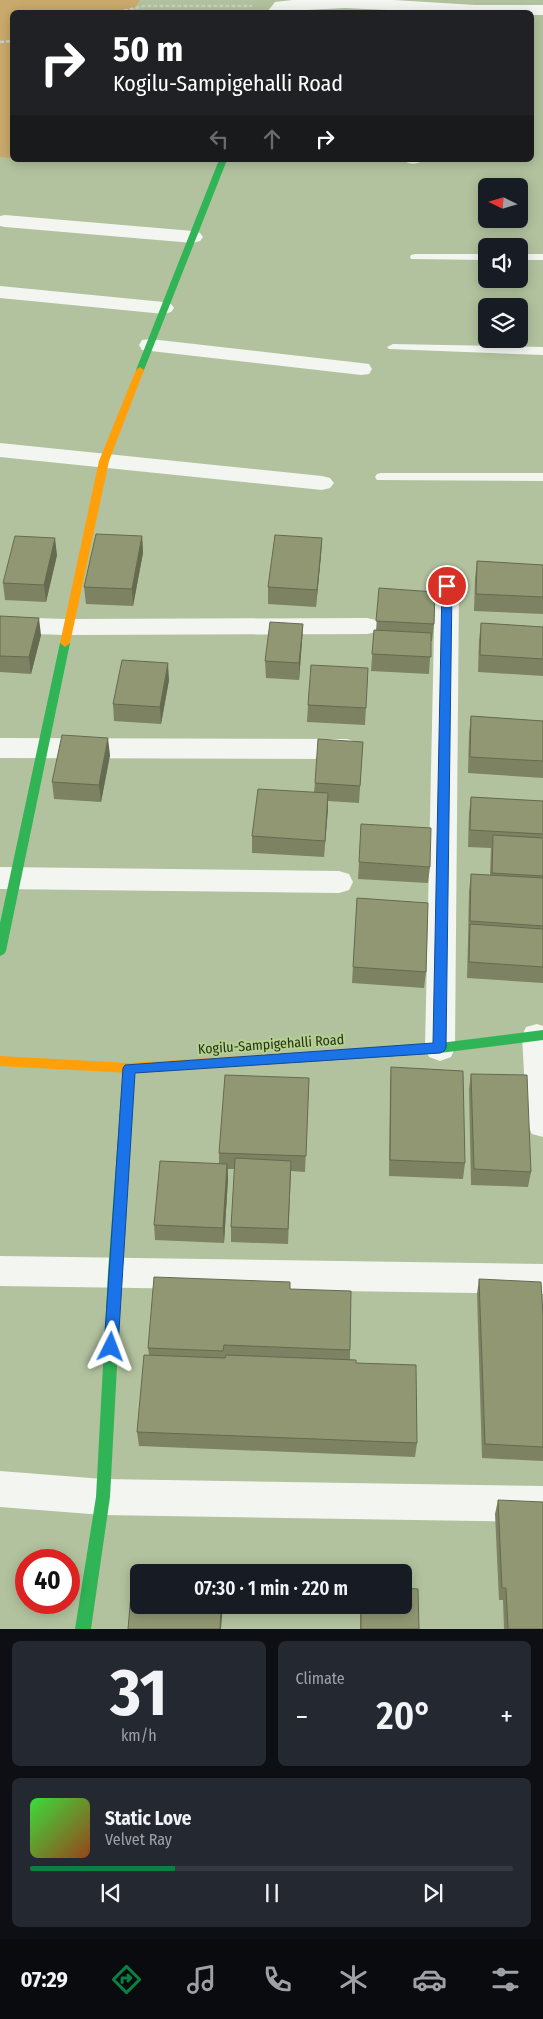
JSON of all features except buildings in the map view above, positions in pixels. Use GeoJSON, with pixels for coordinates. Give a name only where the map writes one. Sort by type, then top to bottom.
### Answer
{"type":"FeatureCollection","features":[{"type":"Feature","properties":{"kind":"street"},"geometry":{"type":"LineString","coordinates":[[278,9],[295,4],[378,3],[454,10],[543,10]]}},
{"type":"Feature","properties":{"kind":"street"},"geometry":{"type":"LineString","coordinates":[[0,951],[7,878],[41,748],[104,461],[222,162]]}},
{"type":"Feature","properties":{"kind":"street"},"geometry":{"type":"LineString","coordinates":[[6,221],[193,237]]}},
{"type":"Feature","properties":{"kind":"street"},"geometry":{"type":"LineString","coordinates":[[0,292],[164,308]]}},
{"type":"Feature","properties":{"kind":"street"},"geometry":{"type":"LineString","coordinates":[[150,345],[361,369]]}},
{"type":"Feature","properties":{"kind":"street"},"geometry":{"type":"LineString","coordinates":[[0,450],[322,483]]}},
{"type":"Feature","properties":{"kind":"street"},"geometry":{"type":"LineString","coordinates":[[440,1048],[447,586]]}},
{"type":"Feature","properties":{"kind":"street"},"geometry":{"type":"LineString","coordinates":[[0,625],[67,627],[367,626]]}},
{"type":"Feature","properties":{"kind":"street"},"geometry":{"type":"LineString","coordinates":[[0,748],[347,749]]}},
{"type":"Feature","properties":{"kind":"street"},"geometry":{"type":"LineString","coordinates":[[7,878],[339,882]]}},
{"type":"Feature","properties":{"kind":"street"},"geometry":{"type":"LineString","coordinates":[[540,1035],[543,1124]]}},
{"type":"Feature","properties":{"kind":"street","name":"Kogilu-Sampigehalli Road"},"geometry":{"type":"LineString","coordinates":[[0,1061],[129,1068],[440,1048],[540,1035]]}},
{"type":"Feature","properties":{"kind":"street"},"geometry":{"type":"LineString","coordinates":[[83,1629],[103,1497],[115,1272],[129,1068]]}},
{"type":"Feature","properties":{"kind":"street"},"geometry":{"type":"LineString","coordinates":[[0,1271],[543,1279]]}},
{"type":"Feature","properties":{"kind":"street"},"geometry":{"type":"LineString","coordinates":[[0,1489],[103,1497],[543,1504]]}},
{"type":"Feature","properties":{"kind":"lane"},"geometry":{"type":"LineString","coordinates":[[415,257],[478,257]]}},
{"type":"Feature","properties":{"kind":"lane"},"geometry":{"type":"LineString","coordinates":[[528,257],[543,257]]}},
{"type":"Feature","properties":{"kind":"lane"},"geometry":{"type":"LineString","coordinates":[[393,347],[543,351]]}},
{"type":"Feature","properties":{"kind":"lane"},"geometry":{"type":"LineString","coordinates":[[381,477],[543,477]]}},
{"type":"Feature","properties":{"kind":"path"},"geometry":{"type":"LineString","coordinates":[[127,10],[144,6],[278,9]]}},
{"type":"Feature","properties":{"kind":"shaded area"},"geometry":{"type":"Polygon","coordinates":[[[0,0],[140,0],[133,10],[10,10],[10,158],[0,157],[0,0]]]}},
{"type":"Feature","properties":{"kind":"traffic: fast"},"geometry":{"type":"LineString","coordinates":[[140,370],[222,162]]}},
{"type":"Feature","properties":{"kind":"traffic: fast"},"geometry":{"type":"LineString","coordinates":[[0,951],[65,643]]}},
{"type":"Feature","properties":{"kind":"traffic: fast"},"geometry":{"type":"LineString","coordinates":[[292,1058],[440,1048],[543,1035]]}},
{"type":"Feature","properties":{"kind":"traffic: fast"},"geometry":{"type":"LineString","coordinates":[[83,1629],[103,1497],[115,1272],[129,1068]]}},
{"type":"Feature","properties":{"kind":"traffic: slow"},"geometry":{"type":"LineString","coordinates":[[65,643],[104,461],[140,370]]}},
{"type":"Feature","properties":{"kind":"traffic: slow"},"geometry":{"type":"LineString","coordinates":[[0,1061],[129,1068],[292,1058]]}},
{"type":"Feature","properties":{"kind":"route"},"geometry":{"type":"LineString","coordinates":[[111,1347],[129,1068],[440,1048],[447,586]]}}]}
